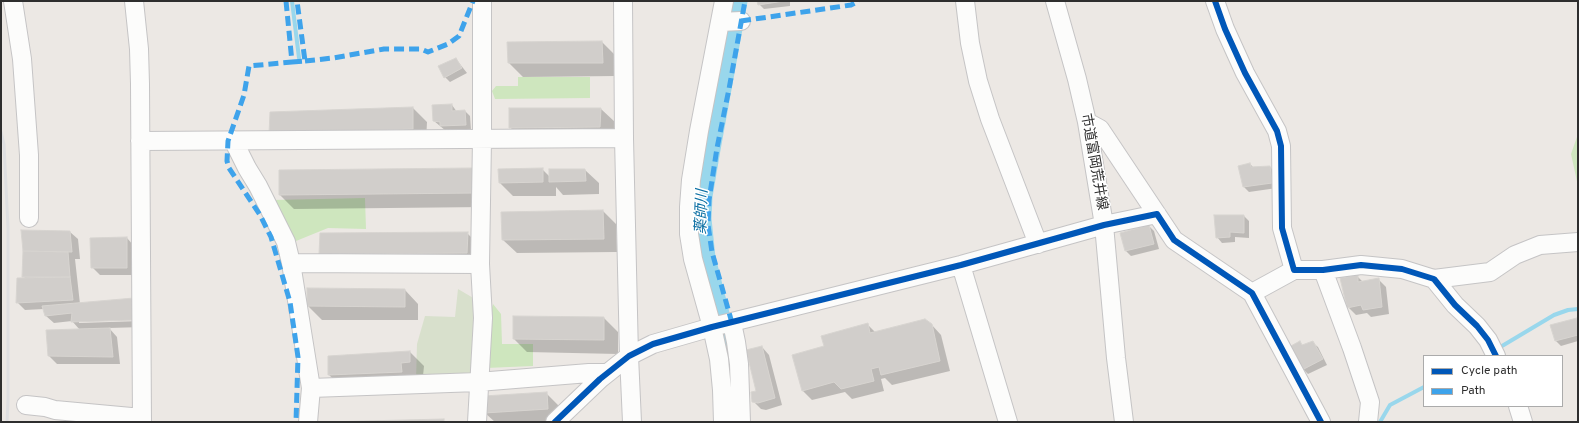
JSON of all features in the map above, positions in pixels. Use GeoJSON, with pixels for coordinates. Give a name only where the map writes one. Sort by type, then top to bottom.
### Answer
{"type":"FeatureCollection","features":[{"type":"Feature","properties":{"kind":"street"},"geometry":{"type":"LineString","coordinates":[[14,1],[22,59],[28,148],[29,218]]}},
{"type":"Feature","properties":{"kind":"street"},"geometry":{"type":"LineString","coordinates":[[26,405],[45,407],[55,410],[142,420],[139,49],[134,1]]}},
{"type":"Feature","properties":{"kind":"street"},"geometry":{"type":"LineString","coordinates":[[477,422],[478,382],[483,318],[480,264],[482,1]]}},
{"type":"Feature","properties":{"kind":"street"},"geometry":{"type":"LineString","coordinates":[[623,1],[624,138],[632,422]]}},
{"type":"Feature","properties":{"kind":"street"},"geometry":{"type":"LineString","coordinates":[[724,1],[699,132],[691,180],[689,207],[689,234],[693,259],[712,327],[721,376],[724,422]]}},
{"type":"Feature","properties":{"kind":"street"},"geometry":{"type":"LineString","coordinates":[[965,1],[970,43],[978,82],[990,119],[1038,244]]}},
{"type":"Feature","properties":{"kind":"street"},"geometry":{"type":"LineString","coordinates":[[1215,1],[1225,29],[1245,73],[1277,131],[1281,146],[1282,228],[1294,270]]}},
{"type":"Feature","properties":{"kind":"street","name":"市道富岡荒井線"},"geometry":{"type":"LineString","coordinates":[[1061,6],[1087,122],[1104,225],[1116,358],[1124,422]]}},
{"type":"Feature","properties":{"kind":"street"},"geometry":{"type":"LineString","coordinates":[[720,22],[741,21]]}},
{"type":"Feature","properties":{"kind":"street"},"geometry":{"type":"LineString","coordinates":[[1087,122],[1100,129],[1174,240],[1252,293],[1321,422]]}},
{"type":"Feature","properties":{"kind":"street"},"geometry":{"type":"LineString","coordinates":[[140,141],[624,138]]}},
{"type":"Feature","properties":{"kind":"street"},"geometry":{"type":"LineString","coordinates":[[233,140],[286,242],[291,263],[311,388],[308,422]]}},
{"type":"Feature","properties":{"kind":"street"},"geometry":{"type":"LineString","coordinates":[[555,422],[561,414],[606,373],[629,356],[653,344],[712,327],[961,265],[1104,225],[1158,214]]}},
{"type":"Feature","properties":{"kind":"street"},"geometry":{"type":"LineString","coordinates":[[1252,293],[1294,270],[1322,270],[1361,266],[1402,269],[1434,279],[1490,272],[1515,255],[1540,245],[1578,242]]}},
{"type":"Feature","properties":{"kind":"street"},"geometry":{"type":"LineString","coordinates":[[291,263],[480,264]]}},
{"type":"Feature","properties":{"kind":"street"},"geometry":{"type":"LineString","coordinates":[[961,265],[1008,422]]}},
{"type":"Feature","properties":{"kind":"street"},"geometry":{"type":"LineString","coordinates":[[1322,270],[1350,342],[1370,402],[1368,422]]}},
{"type":"Feature","properties":{"kind":"street"},"geometry":{"type":"LineString","coordinates":[[1434,279],[1455,306],[1477,326],[1494,353]]}},
{"type":"Feature","properties":{"kind":"street"},"geometry":{"type":"LineString","coordinates":[[732,323],[739,364],[741,422]]}},
{"type":"Feature","properties":{"kind":"street"},"geometry":{"type":"LineString","coordinates":[[311,388],[478,382],[606,373]]}},
{"type":"Feature","properties":{"kind":"street"},"geometry":{"type":"LineString","coordinates":[[1518,407],[1523,422]]}},
{"type":"Feature","properties":{"kind":"green space"},"geometry":{"type":"Polygon","coordinates":[[[518,77],[590,77],[590,98],[495,99],[492,91],[496,86],[518,86],[518,77]]]}},
{"type":"Feature","properties":{"kind":"green space"},"geometry":{"type":"Polygon","coordinates":[[[1578,134],[1578,186],[1571,154],[1578,134]]]}},
{"type":"Feature","properties":{"kind":"green space"},"geometry":{"type":"Polygon","coordinates":[[[365,198],[366,229],[328,228],[296,241],[272,200],[365,198]]]}},
{"type":"Feature","properties":{"kind":"green space"},"geometry":{"type":"Polygon","coordinates":[[[458,289],[475,299],[471,378],[416,379],[417,344],[425,316],[455,317],[458,289]]]}},
{"type":"Feature","properties":{"kind":"green space"},"geometry":{"type":"Polygon","coordinates":[[[493,304],[501,314],[502,344],[533,344],[533,366],[486,368],[488,322],[493,304]]]}},
{"type":"Feature","properties":{"kind":"building"},"geometry":{"type":"Polygon","coordinates":[[[757,1],[784,1],[758,5],[757,1]]]}},
{"type":"Feature","properties":{"kind":"building"},"geometry":{"type":"Polygon","coordinates":[[[602,41],[603,63],[508,63],[507,42],[602,41]]]}},
{"type":"Feature","properties":{"kind":"building"},"geometry":{"type":"Polygon","coordinates":[[[456,58],[462,68],[444,78],[438,66],[456,58]]]}},
{"type":"Feature","properties":{"kind":"building"},"geometry":{"type":"Polygon","coordinates":[[[452,104],[452,111],[465,110],[466,125],[440,126],[440,122],[433,121],[432,105],[452,104]]]}},
{"type":"Feature","properties":{"kind":"building"},"geometry":{"type":"Polygon","coordinates":[[[413,107],[413,129],[269,134],[270,112],[413,107]]]}},
{"type":"Feature","properties":{"kind":"building"},"geometry":{"type":"Polygon","coordinates":[[[509,108],[601,108],[600,127],[509,128],[509,108]]]}},
{"type":"Feature","properties":{"kind":"building"},"geometry":{"type":"Polygon","coordinates":[[[1250,163],[1251,167],[1270,166],[1272,183],[1243,187],[1238,166],[1250,163]]]}},
{"type":"Feature","properties":{"kind":"building"},"geometry":{"type":"Polygon","coordinates":[[[473,168],[473,193],[279,195],[279,170],[473,168]]]}},
{"type":"Feature","properties":{"kind":"building"},"geometry":{"type":"Polygon","coordinates":[[[543,168],[543,182],[499,183],[498,169],[543,168]]]}},
{"type":"Feature","properties":{"kind":"building"},"geometry":{"type":"Polygon","coordinates":[[[549,169],[585,169],[586,181],[549,182],[549,169]]]}},
{"type":"Feature","properties":{"kind":"building"},"geometry":{"type":"Polygon","coordinates":[[[603,210],[604,239],[502,240],[501,212],[603,210]]]}},
{"type":"Feature","properties":{"kind":"building"},"geometry":{"type":"Polygon","coordinates":[[[1214,215],[1244,215],[1244,233],[1230,232],[1230,237],[1216,238],[1214,215]]]}},
{"type":"Feature","properties":{"kind":"building"},"geometry":{"type":"Polygon","coordinates":[[[1149,225],[1154,244],[1125,251],[1120,233],[1149,225]]]}},
{"type":"Feature","properties":{"kind":"building"},"geometry":{"type":"Polygon","coordinates":[[[21,230],[70,231],[72,252],[23,251],[21,230]]]}},
{"type":"Feature","properties":{"kind":"building"},"geometry":{"type":"Polygon","coordinates":[[[468,232],[467,253],[319,254],[320,233],[468,232]]]}},
{"type":"Feature","properties":{"kind":"building"},"geometry":{"type":"Polygon","coordinates":[[[127,237],[127,268],[91,268],[90,238],[127,237]]]}},
{"type":"Feature","properties":{"kind":"building"},"geometry":{"type":"Polygon","coordinates":[[[23,251],[68,252],[70,277],[22,277],[23,251]]]}},
{"type":"Feature","properties":{"kind":"building"},"geometry":{"type":"Polygon","coordinates":[[[1358,275],[1358,282],[1379,278],[1382,307],[1363,310],[1361,305],[1347,308],[1340,278],[1358,275]]]}},
{"type":"Feature","properties":{"kind":"building"},"geometry":{"type":"Polygon","coordinates":[[[70,277],[73,300],[16,303],[17,278],[70,277]]]}},
{"type":"Feature","properties":{"kind":"building"},"geometry":{"type":"Polygon","coordinates":[[[307,288],[405,289],[405,307],[307,306],[307,288]]]}},
{"type":"Feature","properties":{"kind":"building"},"geometry":{"type":"Polygon","coordinates":[[[134,298],[135,320],[71,322],[72,313],[45,316],[42,306],[134,298]]]}},
{"type":"Feature","properties":{"kind":"building"},"geometry":{"type":"Polygon","coordinates":[[[513,316],[604,317],[604,340],[513,339],[513,316]]]}},
{"type":"Feature","properties":{"kind":"building"},"geometry":{"type":"Polygon","coordinates":[[[1577,318],[1578,335],[1555,341],[1550,325],[1577,318]]]}},
{"type":"Feature","properties":{"kind":"building"},"geometry":{"type":"Polygon","coordinates":[[[925,319],[932,324],[940,361],[881,375],[879,367],[871,369],[874,381],[841,389],[834,382],[802,391],[792,355],[824,346],[821,336],[868,323],[870,333],[925,319]]]}},
{"type":"Feature","properties":{"kind":"building"},"geometry":{"type":"Polygon","coordinates":[[[110,328],[113,357],[48,356],[46,330],[110,328]]]}},
{"type":"Feature","properties":{"kind":"building"},"geometry":{"type":"Polygon","coordinates":[[[1300,341],[1302,345],[1313,341],[1323,359],[1302,370],[1289,347],[1300,341]]]}},
{"type":"Feature","properties":{"kind":"building"},"geometry":{"type":"Polygon","coordinates":[[[762,346],[775,398],[758,403],[752,402],[751,392],[756,391],[746,350],[762,346]]]}},
{"type":"Feature","properties":{"kind":"building"},"geometry":{"type":"Polygon","coordinates":[[[410,351],[410,362],[401,363],[402,372],[328,375],[328,356],[410,351]]]}},
{"type":"Feature","properties":{"kind":"building"},"geometry":{"type":"Polygon","coordinates":[[[547,392],[548,409],[484,413],[484,396],[547,392]]]}},
{"type":"Feature","properties":{"kind":"building"},"geometry":{"type":"Polygon","coordinates":[[[444,419],[444,422],[325,422],[444,419]]]}},
{"type":"Feature","properties":{"kind":"waterway"},"geometry":{"type":"LineString","coordinates":[[292,1],[299,58]]}},
{"type":"Feature","properties":{"kind":"waterway","name":"薬師川"},"geometry":{"type":"LineString","coordinates":[[732,422],[730,362],[704,258],[700,219],[701,196],[736,1]]}},
{"type":"Feature","properties":{"kind":"waterway"},"geometry":{"type":"LineString","coordinates":[[1497,349],[1554,315],[1568,310],[1578,309]]}},
{"type":"Feature","properties":{"kind":"waterway"},"geometry":{"type":"LineString","coordinates":[[1380,422],[1390,405],[1423,388]]}},
{"type":"Feature","properties":{"kind":"railway"},"geometry":{"type":"LineString","coordinates":[[1,132],[4,144],[8,228],[7,422]]}},
{"type":"Feature","properties":{"kind":"marked path"},"geometry":{"type":"LineString","coordinates":[[286,1],[292,62],[249,66],[244,95],[228,141],[227,161],[229,168],[260,215],[271,237],[290,302],[298,357],[296,422]]}},
{"type":"Feature","properties":{"kind":"marked path"},"geometry":{"type":"LineString","coordinates":[[292,62],[305,61],[297,1]]}},
{"type":"Feature","properties":{"kind":"marked path"},"geometry":{"type":"LineString","coordinates":[[305,61],[333,58],[384,49],[421,49],[428,52],[448,44],[459,36],[473,1]]}},
{"type":"Feature","properties":{"kind":"marked path"},"geometry":{"type":"LineString","coordinates":[[732,323],[712,252],[708,225],[709,200],[717,148],[745,1]]}},
{"type":"Feature","properties":{"kind":"marked path"},"geometry":{"type":"LineString","coordinates":[[741,21],[851,5],[859,1]]}},
{"type":"Feature","properties":{"kind":"cycle path"},"geometry":{"type":"LineString","coordinates":[[1215,1],[1225,29],[1245,73],[1277,131],[1281,146],[1282,228],[1294,270],[1323,270],[1361,265],[1402,269],[1434,279],[1455,305],[1477,326],[1488,340],[1496,355]]}},
{"type":"Feature","properties":{"kind":"cycle path"},"geometry":{"type":"LineString","coordinates":[[555,422],[600,379],[629,356],[653,344],[712,327],[961,265],[1104,225],[1157,214],[1174,240],[1252,293],[1321,422]]}}]}
